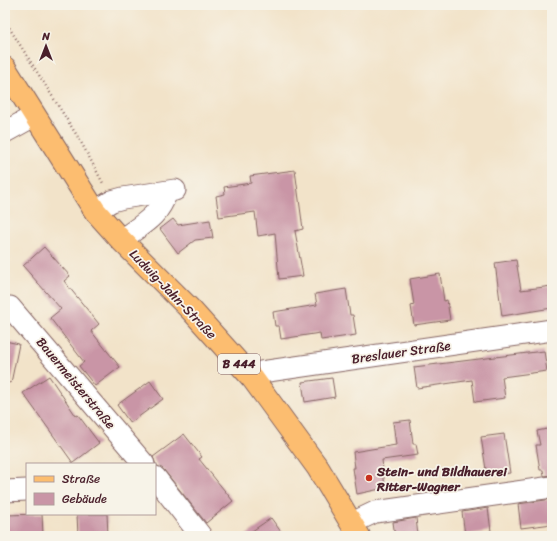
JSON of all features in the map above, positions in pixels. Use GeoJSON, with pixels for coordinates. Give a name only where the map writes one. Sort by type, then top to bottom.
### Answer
{"type":"FeatureCollection","features":[{"type":"Feature","properties":{"kind":"main road","name":"Ludwig-Jahn-Straße"},"geometry":{"type":"LineString","coordinates":[[5,68],[34,116],[104,206],[121,240],[192,312],[253,379],[318,468],[356,529]]}},
{"type":"Feature","properties":{"kind":"street"},"geometry":{"type":"LineString","coordinates":[[5,132],[34,116]]}},
{"type":"Feature","properties":{"kind":"street"},"geometry":{"type":"LineString","coordinates":[[104,206],[171,191],[162,206],[152,218],[121,240]]}},
{"type":"Feature","properties":{"kind":"street","name":"Bauermeisterstraße"},"geometry":{"type":"LineString","coordinates":[[5,307],[10,307],[143,463]]}},
{"type":"Feature","properties":{"kind":"street","name":"Breslauer Straße"},"geometry":{"type":"LineString","coordinates":[[253,379],[262,372],[552,330]]}},
{"type":"Feature","properties":{"kind":"street"},"geometry":{"type":"LineString","coordinates":[[156,478],[201,536]]}},
{"type":"Feature","properties":{"kind":"street"},"geometry":{"type":"LineString","coordinates":[[356,529],[375,512],[552,487]]}},
{"type":"Feature","properties":{"kind":"street"},"geometry":{"type":"LineString","coordinates":[[5,491],[26,490]]}},
{"type":"Feature","properties":{"kind":"path"},"geometry":{"type":"LineString","coordinates":[[5,21],[81,142],[104,206]]}},
{"type":"Feature","properties":{"kind":"building"},"geometry":{"type":"Polygon","coordinates":[[[295,170],[303,229],[295,231],[303,276],[279,279],[275,233],[258,236],[255,212],[219,217],[216,196],[225,194],[224,187],[251,183],[250,176],[295,170]]]}},
{"type":"Feature","properties":{"kind":"building"},"geometry":{"type":"Polygon","coordinates":[[[173,219],[178,225],[210,220],[213,238],[195,240],[178,253],[160,229],[173,219]]]}},
{"type":"Feature","properties":{"kind":"building"},"geometry":{"type":"Polygon","coordinates":[[[44,247],[70,276],[64,281],[99,324],[91,331],[120,367],[95,386],[79,366],[84,362],[50,318],[61,309],[23,266],[44,247]]]}},
{"type":"Feature","properties":{"kind":"building"},"geometry":{"type":"Polygon","coordinates":[[[516,260],[521,290],[552,286],[552,308],[502,316],[495,263],[516,260]]]}},
{"type":"Feature","properties":{"kind":"building"},"geometry":{"type":"Polygon","coordinates":[[[440,274],[444,301],[447,300],[450,320],[414,325],[411,306],[414,305],[410,279],[440,274]]]}},
{"type":"Feature","properties":{"kind":"building"},"geometry":{"type":"Polygon","coordinates":[[[346,289],[350,315],[353,315],[356,335],[321,340],[320,333],[281,339],[279,326],[275,326],[273,312],[317,305],[315,294],[346,289]]]}},
{"type":"Feature","properties":{"kind":"building"},"geometry":{"type":"Polygon","coordinates":[[[5,341],[19,344],[11,383],[5,382],[5,341]]]}},
{"type":"Feature","properties":{"kind":"building"},"geometry":{"type":"Polygon","coordinates":[[[544,351],[547,371],[502,377],[505,398],[475,402],[472,380],[417,388],[414,367],[544,351]]]}},
{"type":"Feature","properties":{"kind":"building"},"geometry":{"type":"Polygon","coordinates":[[[49,376],[76,416],[78,415],[99,443],[73,463],[23,393],[49,376]]]}},
{"type":"Feature","properties":{"kind":"building"},"geometry":{"type":"Polygon","coordinates":[[[332,378],[335,397],[305,402],[302,382],[332,378]]]}},
{"type":"Feature","properties":{"kind":"building"},"geometry":{"type":"Polygon","coordinates":[[[150,381],[163,399],[130,423],[117,405],[150,381]]]}},
{"type":"Feature","properties":{"kind":"building"},"geometry":{"type":"Polygon","coordinates":[[[410,420],[413,444],[416,444],[418,455],[382,460],[385,488],[357,494],[353,468],[355,468],[353,452],[396,445],[393,422],[410,420]]]}},
{"type":"Feature","properties":{"kind":"building"},"geometry":{"type":"Polygon","coordinates":[[[552,428],[552,475],[544,476],[543,470],[540,470],[536,445],[540,445],[537,431],[552,428]]]}},
{"type":"Feature","properties":{"kind":"building"},"geometry":{"type":"Polygon","coordinates":[[[184,434],[202,457],[199,459],[233,501],[206,523],[164,470],[156,465],[153,457],[184,434]]]}},
{"type":"Feature","properties":{"kind":"building"},"geometry":{"type":"Polygon","coordinates":[[[504,434],[510,473],[487,476],[481,437],[504,434]]]}},
{"type":"Feature","properties":{"kind":"building"},"geometry":{"type":"Polygon","coordinates":[[[552,499],[552,524],[521,528],[518,504],[552,499]]]}},
{"type":"Feature","properties":{"kind":"building"},"geometry":{"type":"Polygon","coordinates":[[[488,508],[491,531],[465,535],[462,512],[488,508]]]}},
{"type":"Feature","properties":{"kind":"building"},"geometry":{"type":"Polygon","coordinates":[[[5,515],[42,515],[43,536],[5,536],[5,515]]]}},
{"type":"Feature","properties":{"kind":"building"},"geometry":{"type":"Polygon","coordinates":[[[77,515],[107,515],[108,536],[78,536],[77,515]]]}},
{"type":"Feature","properties":{"kind":"building"},"geometry":{"type":"Polygon","coordinates":[[[271,518],[284,536],[245,536],[271,518]]]}},
{"type":"Feature","properties":{"kind":"building"},"geometry":{"type":"Polygon","coordinates":[[[416,518],[418,536],[395,536],[393,522],[416,518]]]}},
{"type":"Feature","properties":{"kind":"place","name":"Stein- und Bildhauerei Ritter-Wagner"},"geometry":{"type":"Point","coordinates":[369,478]}}]}
